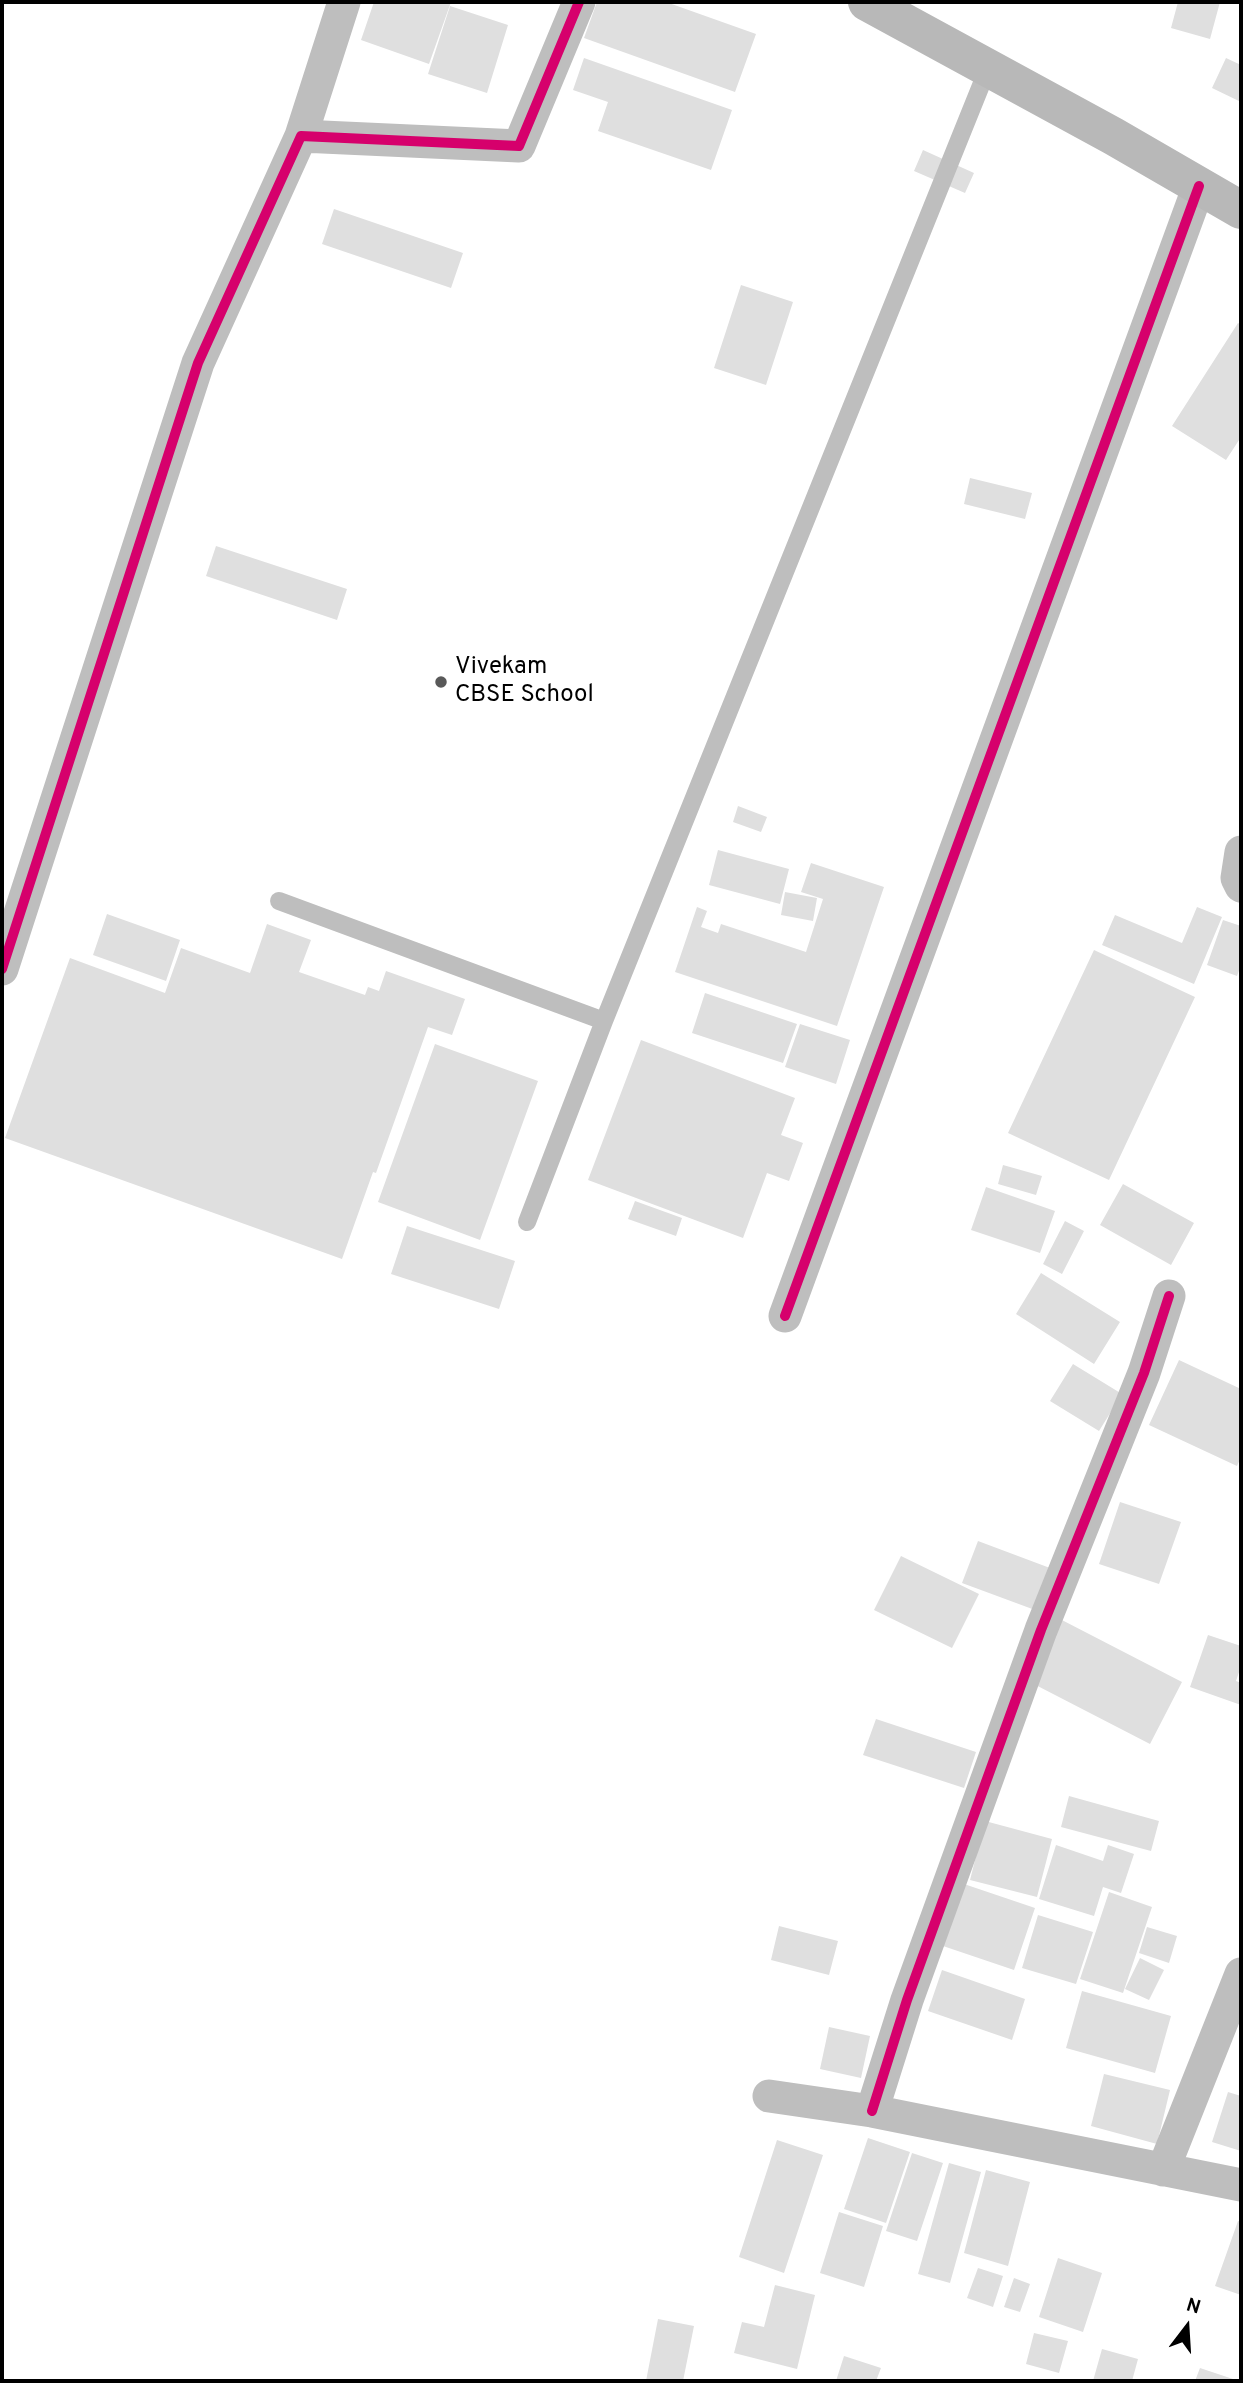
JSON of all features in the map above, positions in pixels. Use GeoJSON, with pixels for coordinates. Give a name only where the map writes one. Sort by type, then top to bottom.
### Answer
{"type":"FeatureCollection","features":[{"type":"Feature","properties":{"kind":"main road"},"geometry":{"type":"LineString","coordinates":[[866,2],[1241,210]]}},
{"type":"Feature","properties":{"kind":"street"},"geometry":{"type":"LineString","coordinates":[[2,969],[198,363],[301,136],[344,2]]}},
{"type":"Feature","properties":{"kind":"street"},"geometry":{"type":"LineString","coordinates":[[301,136],[519,146],[579,2]]}},
{"type":"Feature","properties":{"kind":"street"},"geometry":{"type":"LineString","coordinates":[[785,1315],[1199,186]]}},
{"type":"Feature","properties":{"kind":"street"},"geometry":{"type":"LineString","coordinates":[[1241,852],[1237,878],[1241,886]]}},
{"type":"Feature","properties":{"kind":"street"},"geometry":{"type":"LineString","coordinates":[[872,2111],[907,2000],[1041,1630],[1144,1373],[1168,1296]]}},
{"type":"Feature","properties":{"kind":"street"},"geometry":{"type":"LineString","coordinates":[[1163,2170],[1241,1975]]}},
{"type":"Feature","properties":{"kind":"street"},"geometry":{"type":"LineString","coordinates":[[769,2096],[872,2111],[1241,2185]]}},
{"type":"Feature","properties":{"kind":"lane"},"geometry":{"type":"LineString","coordinates":[[527,1222],[604,1021],[988,68]]}},
{"type":"Feature","properties":{"kind":"lane"},"geometry":{"type":"LineString","coordinates":[[279,901],[604,1021]]}},
{"type":"Feature","properties":{"kind":"building"},"geometry":{"type":"Polygon","coordinates":[[[374,2],[451,2],[429,64],[361,40],[374,2]]]}},
{"type":"Feature","properties":{"kind":"building"},"geometry":{"type":"Polygon","coordinates":[[[597,2],[666,2],[756,34],[735,92],[584,38],[597,2]]]}},
{"type":"Feature","properties":{"kind":"building"},"geometry":{"type":"Polygon","coordinates":[[[1178,2],[1220,2],[1210,39],[1171,28],[1178,2]]]}},
{"type":"Feature","properties":{"kind":"building"},"geometry":{"type":"Polygon","coordinates":[[[450,6],[508,25],[487,93],[428,74],[450,6]]]}},
{"type":"Feature","properties":{"kind":"building"},"geometry":{"type":"Polygon","coordinates":[[[584,58],[732,110],[711,170],[598,131],[608,102],[573,90],[584,58]]]}},
{"type":"Feature","properties":{"kind":"building"},"geometry":{"type":"Polygon","coordinates":[[[1226,58],[1241,65],[1241,102],[1212,88],[1226,58]]]}},
{"type":"Feature","properties":{"kind":"building"},"geometry":{"type":"Polygon","coordinates":[[[923,150],[974,173],[965,193],[914,171],[923,150]]]}},
{"type":"Feature","properties":{"kind":"building"},"geometry":{"type":"Polygon","coordinates":[[[334,209],[463,253],[451,288],[322,244],[334,209]]]}},
{"type":"Feature","properties":{"kind":"building"},"geometry":{"type":"Polygon","coordinates":[[[741,285],[793,302],[766,385],[714,368],[741,285]]]}},
{"type":"Feature","properties":{"kind":"building"},"geometry":{"type":"Polygon","coordinates":[[[1238,323],[1241,325],[1241,437],[1226,460],[1172,426],[1238,323]]]}},
{"type":"Feature","properties":{"kind":"building"},"geometry":{"type":"Polygon","coordinates":[[[970,478],[1032,493],[1025,519],[964,504],[970,478]]]}},
{"type":"Feature","properties":{"kind":"building"},"geometry":{"type":"Polygon","coordinates":[[[216,546],[347,589],[337,620],[206,576],[216,546]]]}},
{"type":"Feature","properties":{"kind":"building"},"geometry":{"type":"Polygon","coordinates":[[[738,806],[767,817],[761,832],[733,822],[738,806]]]}},
{"type":"Feature","properties":{"kind":"building"},"geometry":{"type":"Polygon","coordinates":[[[718,850],[789,869],[780,904],[709,885],[718,850]]]}},
{"type":"Feature","properties":{"kind":"building"},"geometry":{"type":"Polygon","coordinates":[[[811,863],[884,887],[837,1026],[675,972],[697,907],[707,911],[701,927],[718,933],[721,924],[806,952],[823,899],[801,892],[811,863]]]}},
{"type":"Feature","properties":{"kind":"building"},"geometry":{"type":"Polygon","coordinates":[[[785,892],[817,898],[813,921],[781,915],[785,892]]]}},
{"type":"Feature","properties":{"kind":"building"},"geometry":{"type":"Polygon","coordinates":[[[1197,907],[1222,917],[1194,984],[1102,945],[1115,915],[1182,943],[1197,907]]]}},
{"type":"Feature","properties":{"kind":"building"},"geometry":{"type":"Polygon","coordinates":[[[107,914],[180,940],[166,981],[93,955],[107,914]]]}},
{"type":"Feature","properties":{"kind":"building"},"geometry":{"type":"Polygon","coordinates":[[[1223,920],[1241,926],[1241,965],[1237,976],[1207,965],[1223,920]]]}},
{"type":"Feature","properties":{"kind":"building"},"geometry":{"type":"Polygon","coordinates":[[[267,924],[311,940],[299,972],[365,995],[368,987],[379,991],[386,971],[465,999],[452,1035],[428,1027],[342,1259],[5,1138],[70,958],[165,993],[181,948],[250,973],[267,924]]]}},
{"type":"Feature","properties":{"kind":"building"},"geometry":{"type":"Polygon","coordinates":[[[1094,950],[1195,997],[1109,1180],[1008,1133],[1094,950]]]}},
{"type":"Feature","properties":{"kind":"building"},"geometry":{"type":"Polygon","coordinates":[[[705,993],[797,1024],[783,1063],[692,1033],[705,993]]]}},
{"type":"Feature","properties":{"kind":"building"},"geometry":{"type":"Polygon","coordinates":[[[800,1024],[850,1040],[836,1084],[785,1067],[800,1024]]]}},
{"type":"Feature","properties":{"kind":"building"},"geometry":{"type":"Polygon","coordinates":[[[641,1040],[795,1098],[781,1135],[803,1143],[789,1181],[767,1173],[743,1238],[588,1180],[641,1040]]]}},
{"type":"Feature","properties":{"kind":"building"},"geometry":{"type":"Polygon","coordinates":[[[435,1044],[538,1081],[480,1240],[378,1202],[435,1044]]]}},
{"type":"Feature","properties":{"kind":"building"},"geometry":{"type":"Polygon","coordinates":[[[1003,1165],[1042,1176],[1036,1195],[998,1184],[1003,1165]]]}},
{"type":"Feature","properties":{"kind":"building"},"geometry":{"type":"Polygon","coordinates":[[[1123,1184],[1194,1223],[1171,1265],[1100,1225],[1123,1184]]]}},
{"type":"Feature","properties":{"kind":"building"},"geometry":{"type":"Polygon","coordinates":[[[986,1187],[1055,1211],[1040,1253],[971,1230],[986,1187]]]}},
{"type":"Feature","properties":{"kind":"building"},"geometry":{"type":"Polygon","coordinates":[[[635,1201],[682,1218],[676,1236],[628,1219],[635,1201]]]}},
{"type":"Feature","properties":{"kind":"building"},"geometry":{"type":"Polygon","coordinates":[[[1065,1221],[1084,1231],[1062,1274],[1043,1264],[1065,1221]]]}},
{"type":"Feature","properties":{"kind":"building"},"geometry":{"type":"Polygon","coordinates":[[[407,1226],[515,1261],[499,1309],[391,1274],[407,1226]]]}},
{"type":"Feature","properties":{"kind":"building"},"geometry":{"type":"Polygon","coordinates":[[[1041,1273],[1120,1322],[1094,1364],[1016,1314],[1041,1273]]]}},
{"type":"Feature","properties":{"kind":"building"},"geometry":{"type":"Polygon","coordinates":[[[1179,1360],[1241,1389],[1241,1457],[1237,1466],[1149,1425],[1179,1360]]]}},
{"type":"Feature","properties":{"kind":"building"},"geometry":{"type":"Polygon","coordinates":[[[1073,1364],[1122,1394],[1099,1431],[1050,1401],[1073,1364]]]}},
{"type":"Feature","properties":{"kind":"building"},"geometry":{"type":"Polygon","coordinates":[[[1120,1502],[1181,1522],[1159,1584],[1099,1564],[1120,1502]]]}},
{"type":"Feature","properties":{"kind":"building"},"geometry":{"type":"Polygon","coordinates":[[[978,1541],[1050,1568],[1035,1610],[962,1583],[978,1541]]]}},
{"type":"Feature","properties":{"kind":"building"},"geometry":{"type":"Polygon","coordinates":[[[901,1556],[979,1594],[952,1648],[874,1610],[901,1556]]]}},
{"type":"Feature","properties":{"kind":"building"},"geometry":{"type":"Polygon","coordinates":[[[1058,1618],[1182,1682],[1150,1744],[1026,1680],[1058,1618]]]}},
{"type":"Feature","properties":{"kind":"building"},"geometry":{"type":"Polygon","coordinates":[[[1208,1635],[1241,1646],[1241,1666],[1236,1681],[1241,1683],[1241,1705],[1190,1687],[1208,1635]]]}},
{"type":"Feature","properties":{"kind":"building"},"geometry":{"type":"Polygon","coordinates":[[[876,1719],[976,1752],[964,1788],[863,1755],[876,1719]]]}},
{"type":"Feature","properties":{"kind":"building"},"geometry":{"type":"Polygon","coordinates":[[[1069,1796],[1159,1821],[1151,1851],[1061,1827],[1069,1796]]]}},
{"type":"Feature","properties":{"kind":"building"},"geometry":{"type":"Polygon","coordinates":[[[985,1821],[1052,1839],[1037,1897],[970,1880],[985,1821]]]}},
{"type":"Feature","properties":{"kind":"building"},"geometry":{"type":"Polygon","coordinates":[[[1056,1845],[1103,1861],[1108,1845],[1134,1854],[1121,1893],[1103,1887],[1094,1916],[1039,1899],[1056,1845]]]}},
{"type":"Feature","properties":{"kind":"building"},"geometry":{"type":"Polygon","coordinates":[[[964,1884],[1035,1908],[1014,1970],[943,1946],[964,1884]]]}},
{"type":"Feature","properties":{"kind":"building"},"geometry":{"type":"Polygon","coordinates":[[[1109,1892],[1152,1907],[1123,1993],[1080,1979],[1109,1892]]]}},
{"type":"Feature","properties":{"kind":"building"},"geometry":{"type":"Polygon","coordinates":[[[1038,1915],[1093,1932],[1076,1984],[1022,1968],[1038,1915]]]}},
{"type":"Feature","properties":{"kind":"building"},"geometry":{"type":"Polygon","coordinates":[[[779,1926],[838,1941],[829,1975],[771,1960],[779,1926]]]}},
{"type":"Feature","properties":{"kind":"building"},"geometry":{"type":"Polygon","coordinates":[[[1147,1927],[1177,1936],[1169,1963],[1139,1953],[1147,1927]]]}},
{"type":"Feature","properties":{"kind":"building"},"geometry":{"type":"Polygon","coordinates":[[[1140,1958],[1164,1970],[1149,2000],[1125,1989],[1140,1958]]]}},
{"type":"Feature","properties":{"kind":"building"},"geometry":{"type":"Polygon","coordinates":[[[942,1970],[1025,1999],[1012,2040],[928,2011],[942,1970]]]}},
{"type":"Feature","properties":{"kind":"building"},"geometry":{"type":"Polygon","coordinates":[[[1082,1991],[1171,2016],[1155,2073],[1066,2048],[1082,1991]]]}},
{"type":"Feature","properties":{"kind":"building"},"geometry":{"type":"Polygon","coordinates":[[[829,2027],[870,2036],[861,2078],[820,2069],[829,2027]]]}},
{"type":"Feature","properties":{"kind":"building"},"geometry":{"type":"Polygon","coordinates":[[[1104,2074],[1170,2090],[1157,2144],[1091,2126],[1104,2074]]]}},
{"type":"Feature","properties":{"kind":"building"},"geometry":{"type":"Polygon","coordinates":[[[1228,2092],[1241,2096],[1241,2151],[1212,2142],[1228,2092]]]}},
{"type":"Feature","properties":{"kind":"building"},"geometry":{"type":"Polygon","coordinates":[[[868,2138],[910,2152],[886,2223],[844,2209],[868,2138]]]}},
{"type":"Feature","properties":{"kind":"building"},"geometry":{"type":"Polygon","coordinates":[[[777,2140],[823,2155],[784,2273],[739,2257],[777,2140]]]}},
{"type":"Feature","properties":{"kind":"building"},"geometry":{"type":"Polygon","coordinates":[[[912,2153],[943,2163],[917,2241],[886,2231],[912,2153]]]}},
{"type":"Feature","properties":{"kind":"building"},"geometry":{"type":"Polygon","coordinates":[[[949,2163],[981,2172],[950,2283],[918,2274],[949,2163]]]}},
{"type":"Feature","properties":{"kind":"building"},"geometry":{"type":"Polygon","coordinates":[[[986,2170],[1030,2182],[1008,2266],[964,2253],[986,2170]]]}},
{"type":"Feature","properties":{"kind":"building"},"geometry":{"type":"Polygon","coordinates":[[[839,2212],[883,2226],[864,2287],[820,2273],[839,2212]]]}},
{"type":"Feature","properties":{"kind":"building"},"geometry":{"type":"Polygon","coordinates":[[[1238,2221],[1241,2222],[1241,2295],[1215,2286],[1238,2221]]]}},
{"type":"Feature","properties":{"kind":"building"},"geometry":{"type":"Polygon","coordinates":[[[1058,2258],[1102,2273],[1083,2332],[1039,2317],[1058,2258]]]}},
{"type":"Feature","properties":{"kind":"building"},"geometry":{"type":"Polygon","coordinates":[[[978,2268],[1003,2276],[993,2307],[967,2298],[978,2268]]]}},
{"type":"Feature","properties":{"kind":"building"},"geometry":{"type":"Polygon","coordinates":[[[1014,2278],[1030,2284],[1020,2312],[1004,2307],[1014,2278]]]}},
{"type":"Feature","properties":{"kind":"building"},"geometry":{"type":"Polygon","coordinates":[[[775,2285],[815,2295],[797,2369],[734,2353],[742,2322],[764,2327],[775,2285]]]}},
{"type":"Feature","properties":{"kind":"building"},"geometry":{"type":"Polygon","coordinates":[[[658,2319],[694,2326],[683,2381],[646,2381],[658,2319]]]}},
{"type":"Feature","properties":{"kind":"building"},"geometry":{"type":"Polygon","coordinates":[[[1034,2333],[1068,2341],[1059,2373],[1026,2364],[1034,2333]]]}},
{"type":"Feature","properties":{"kind":"building"},"geometry":{"type":"Polygon","coordinates":[[[1102,2349],[1138,2359],[1132,2381],[1093,2381],[1102,2349]]]}},
{"type":"Feature","properties":{"kind":"building"},"geometry":{"type":"Polygon","coordinates":[[[844,2356],[881,2368],[876,2381],[836,2381],[844,2356]]]}},
{"type":"Feature","properties":{"kind":"building"},"geometry":{"type":"Polygon","coordinates":[[[1200,2368],[1233,2379],[1233,2381],[1195,2381],[1200,2368]]]}},
{"type":"Feature","properties":{"kind":"cycle path"},"geometry":{"type":"LineString","coordinates":[[2,969],[198,363],[301,136],[519,146],[579,2]]}},
{"type":"Feature","properties":{"kind":"cycle path"},"geometry":{"type":"LineString","coordinates":[[785,1316],[1199,186]]}},
{"type":"Feature","properties":{"kind":"cycle path"},"geometry":{"type":"LineString","coordinates":[[872,2111],[907,2000],[1041,1630],[1144,1373],[1169,1296]]}},
{"type":"Feature","properties":{"kind":"place","name":"Vivekam CBSE School"},"geometry":{"type":"Point","coordinates":[441,682]}}]}
